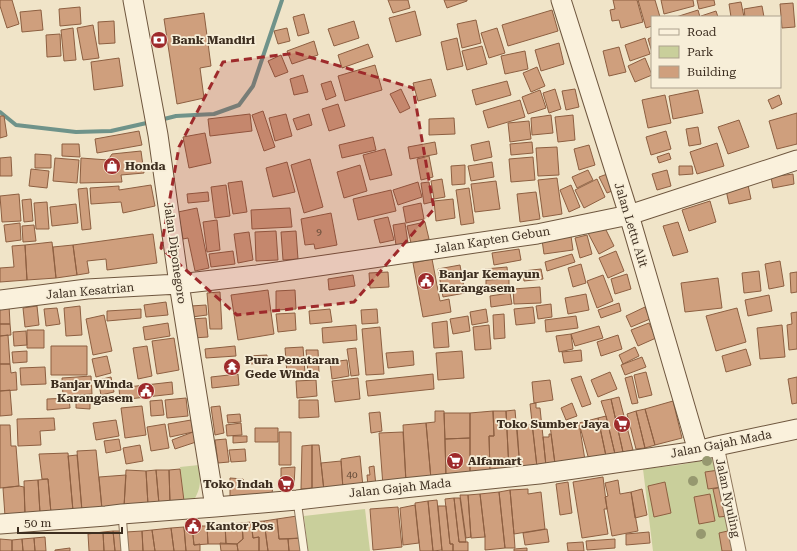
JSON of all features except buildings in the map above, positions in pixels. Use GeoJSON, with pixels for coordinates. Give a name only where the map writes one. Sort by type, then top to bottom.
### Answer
{"type":"FeatureCollection","features":[{"type":"Feature","properties":{"kind":"street","name":"Jalan Diponegoro"},"geometry":{"type":"LineString","coordinates":[[133,0],[158,135],[215,507]]}},
{"type":"Feature","properties":{"kind":"street","name":"Jalan Lettu Alit"},"geometry":{"type":"LineString","coordinates":[[562,0],[629,215],[698,451]]}},
{"type":"Feature","properties":{"kind":"street","name":"Jalan Kapten Gebun"},"geometry":{"type":"LineString","coordinates":[[180,284],[257,275],[537,234],[629,215],[797,160]]}},
{"type":"Feature","properties":{"kind":"street","name":"Jalan Kesatrian"},"geometry":{"type":"LineString","coordinates":[[0,300],[87,289],[180,284]]}},
{"type":"Feature","properties":{"kind":"street","name":"Jalan Gajah Mada"},"geometry":{"type":"LineString","coordinates":[[0,524],[297,500],[395,488],[539,474],[698,451],[797,429]]}},
{"type":"Feature","properties":{"kind":"street","name":"Jalan Nyuling"},"geometry":{"type":"LineString","coordinates":[[717,446],[739,551]]}},
{"type":"Feature","properties":{"kind":"lane"},"geometry":{"type":"LineString","coordinates":[[297,500],[304,551]]}},
{"type":"Feature","properties":{"kind":"lane"},"geometry":{"type":"LineString","coordinates":[[122,514],[125,551]]}},
{"type":"Feature","properties":{"kind":"highlighted area"},"geometry":{"type":"Polygon","coordinates":[[[296,53],[413,88],[434,209],[354,302],[237,315],[161,248],[179,147],[223,62],[296,53]]]}},
{"type":"Feature","properties":{"kind":"green space"},"geometry":{"type":"Polygon","coordinates":[[[716,458],[736,551],[653,551],[643,469],[679,465],[716,458]]]}},
{"type":"Feature","properties":{"kind":"green space"},"geometry":{"type":"Polygon","coordinates":[[[199,465],[200,483],[197,495],[194,500],[184,501],[180,467],[199,465]]]}},
{"type":"Feature","properties":{"kind":"green space"},"geometry":{"type":"Polygon","coordinates":[[[365,509],[370,551],[308,551],[304,516],[365,509]]]}},
{"type":"Feature","properties":{"kind":"waterway"},"geometry":{"type":"LineString","coordinates":[[160,120],[176,116],[214,114],[239,105],[253,86],[282,0]]}},
{"type":"Feature","properties":{"kind":"waterway"},"geometry":{"type":"LineString","coordinates":[[0,112],[16,125],[76,132],[111,131],[151,122]]}},
{"type":"Feature","properties":{"kind":"place","name":"Bank Mandiri"},"geometry":{"type":"Point","coordinates":[159,40]}},
{"type":"Feature","properties":{"kind":"place","name":"Honda"},"geometry":{"type":"Point","coordinates":[112,166]}},
{"type":"Feature","properties":{"kind":"place","name":"Banjar Kemayun Karangasem"},"geometry":{"type":"Point","coordinates":[426,281]}},
{"type":"Feature","properties":{"kind":"place","name":"Pura Penataran Gede Winda"},"geometry":{"type":"Point","coordinates":[232,367]}},
{"type":"Feature","properties":{"kind":"place","name":"Banjar Winda Karangasem"},"geometry":{"type":"Point","coordinates":[146,391]}},
{"type":"Feature","properties":{"kind":"place","name":"Toko Sumber Jaya"},"geometry":{"type":"Point","coordinates":[622,424]}},
{"type":"Feature","properties":{"kind":"place","name":"Alfamart"},"geometry":{"type":"Point","coordinates":[455,461]}},
{"type":"Feature","properties":{"kind":"place","name":"Toko Indah"},"geometry":{"type":"Point","coordinates":[286,484]}},
{"type":"Feature","properties":{"kind":"place","name":"Kantor Pos"},"geometry":{"type":"Point","coordinates":[193,526]}}]}
